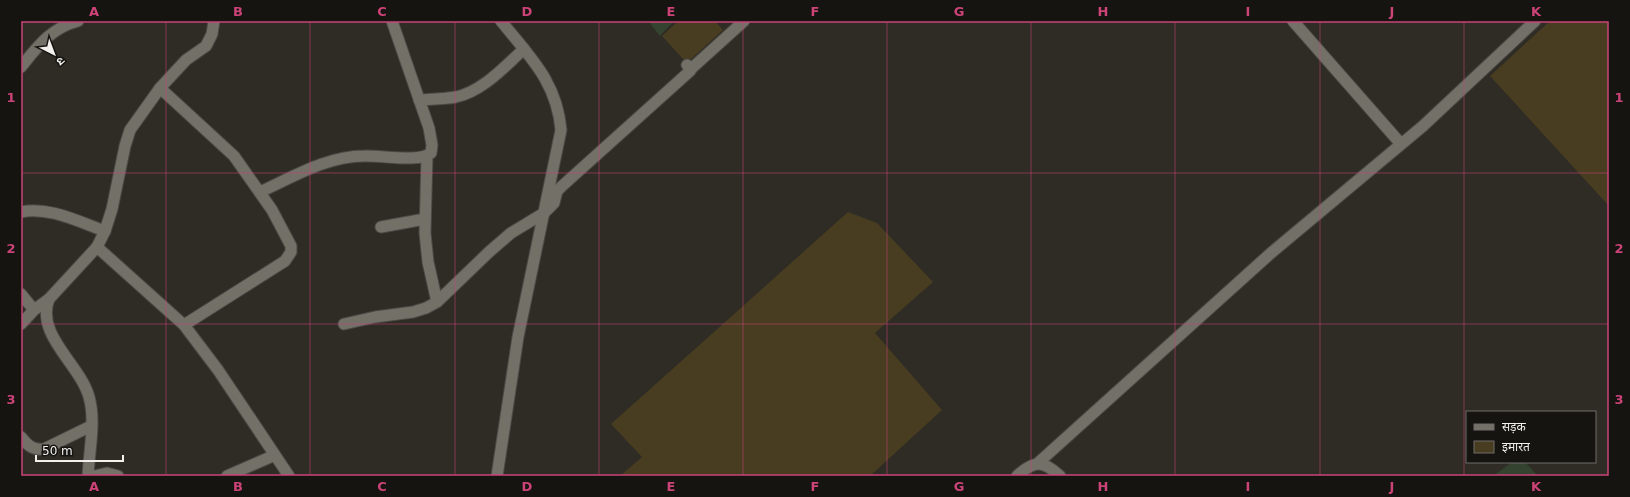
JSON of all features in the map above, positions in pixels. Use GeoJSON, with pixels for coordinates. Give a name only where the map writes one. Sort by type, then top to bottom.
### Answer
{"type":"FeatureCollection","features":[{"type":"Feature","properties":{"kind":"street"},"geometry":{"type":"LineString","coordinates":[[21,67],[41,42],[50,34],[78,21]]}},
{"type":"Feature","properties":{"kind":"street"},"geometry":{"type":"LineString","coordinates":[[21,324],[34,310],[49,300],[97,247],[105,231],[112,209],[125,146],[130,130],[160,88],[186,60],[206,46],[212,34],[214,21]]}},
{"type":"Feature","properties":{"kind":"street"},"geometry":{"type":"LineString","coordinates":[[392,21],[432,138],[432,149],[428,155],[426,220],[428,262],[437,302]]}},
{"type":"Feature","properties":{"kind":"street"},"geometry":{"type":"LineString","coordinates":[[497,476],[518,337],[561,130],[559,111],[554,94],[547,80],[501,21]]}},
{"type":"Feature","properties":{"kind":"street"},"geometry":{"type":"LineString","coordinates":[[344,324],[375,317],[413,312],[426,308],[437,302],[489,252],[511,234],[544,213],[554,202],[557,191],[561,187],[690,66],[744,21]]}},
{"type":"Feature","properties":{"kind":"street"},"geometry":{"type":"LineString","coordinates":[[1293,21],[1401,144]]}},
{"type":"Feature","properties":{"kind":"street"},"geometry":{"type":"LineString","coordinates":[[1017,476],[1029,466],[1038,463],[1271,253],[1401,144],[1535,21]]}},
{"type":"Feature","properties":{"kind":"street"},"geometry":{"type":"LineString","coordinates":[[419,100],[456,97],[467,94],[487,81],[524,49]]}},
{"type":"Feature","properties":{"kind":"street"},"geometry":{"type":"LineString","coordinates":[[160,88],[234,156],[260,192],[288,238],[291,252],[289,257],[184,325]]}},
{"type":"Feature","properties":{"kind":"street"},"geometry":{"type":"LineString","coordinates":[[260,192],[324,163],[344,157],[365,156],[421,158],[428,155]]}},
{"type":"Feature","properties":{"kind":"street"},"geometry":{"type":"LineString","coordinates":[[21,212],[31,210],[43,211],[63,216],[105,231]]}},
{"type":"Feature","properties":{"kind":"street"},"geometry":{"type":"LineString","coordinates":[[381,227],[426,220]]}},
{"type":"Feature","properties":{"kind":"street"},"geometry":{"type":"LineString","coordinates":[[97,247],[184,325],[218,370],[289,476]]}},
{"type":"Feature","properties":{"kind":"street"},"geometry":{"type":"LineString","coordinates":[[21,294],[34,310]]}},
{"type":"Feature","properties":{"kind":"street"},"geometry":{"type":"LineString","coordinates":[[49,300],[46,308],[47,323],[57,343],[84,382],[89,398],[91,426],[88,476]]}},
{"type":"Feature","properties":{"kind":"street"},"geometry":{"type":"LineString","coordinates":[[21,437],[31,447],[36,449],[44,448],[91,426]]}},
{"type":"Feature","properties":{"kind":"street"},"geometry":{"type":"LineString","coordinates":[[227,476],[275,455]]}},
{"type":"Feature","properties":{"kind":"street"},"geometry":{"type":"LineString","coordinates":[[1038,463],[1046,464],[1060,476]]}},
{"type":"Feature","properties":{"kind":"street"},"geometry":{"type":"LineString","coordinates":[[94,476],[107,473],[118,476]]}},
{"type":"Feature","properties":{"kind":"green space"},"geometry":{"type":"Polygon","coordinates":[[[648,21],[674,21],[660,36],[648,21]]]}},
{"type":"Feature","properties":{"kind":"green space"},"geometry":{"type":"Polygon","coordinates":[[[1511,463],[1526,463],[1538,476],[1493,476],[1511,463]]]}},
{"type":"Feature","properties":{"kind":"building"},"geometry":{"type":"Polygon","coordinates":[[[678,21],[715,21],[723,30],[691,59],[683,59],[662,36],[678,21]]]}},
{"type":"Feature","properties":{"kind":"building"},"geometry":{"type":"Polygon","coordinates":[[[1550,21],[1609,21],[1609,206],[1490,76],[1550,21]]]}},
{"type":"Feature","properties":{"kind":"building"},"geometry":{"type":"Polygon","coordinates":[[[848,212],[877,223],[933,282],[875,333],[942,410],[870,476],[620,476],[642,457],[611,424],[848,212]]]}}]}
